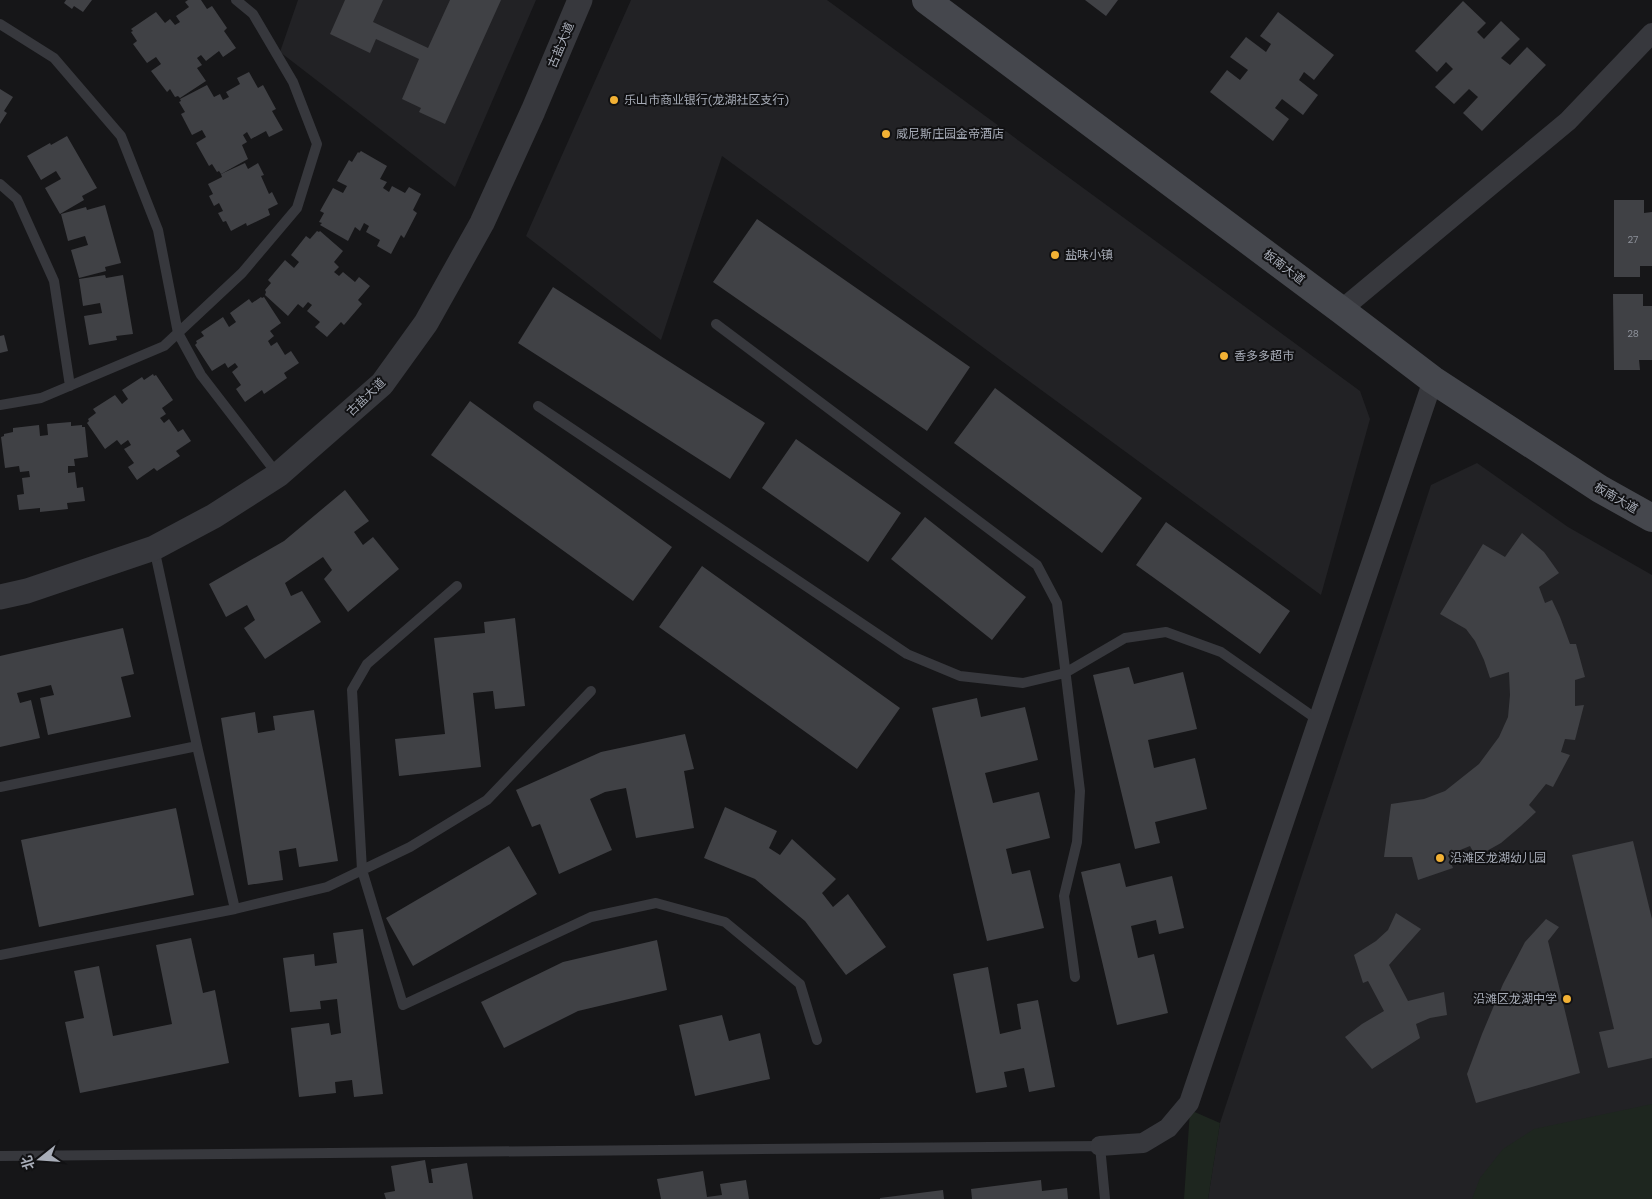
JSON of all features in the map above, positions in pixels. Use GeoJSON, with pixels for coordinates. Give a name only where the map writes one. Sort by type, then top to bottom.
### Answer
{"type":"FeatureCollection","features":[{"type":"Feature","properties":{"kind":"main road","name":"板南大道"},"geometry":{"type":"LineString","coordinates":[[926,0],[1433,380],[1600,489],[1652,518]]}},
{"type":"Feature","properties":{"kind":"street","name":"古盐大道"},"geometry":{"type":"LineString","coordinates":[[0,597],[27,591],[154,548],[214,516],[278,476],[382,384],[426,323],[482,223],[533,111],[580,0]]}},
{"type":"Feature","properties":{"kind":"street"},"geometry":{"type":"LineString","coordinates":[[1341,310],[1568,121],[1652,33]]}},
{"type":"Feature","properties":{"kind":"street"},"geometry":{"type":"LineString","coordinates":[[1100,1146],[1143,1143],[1168,1128],[1188,1103],[1433,380]]}},
{"type":"Feature","properties":{"kind":"lane"},"geometry":{"type":"LineString","coordinates":[[0,405],[42,398],[164,346],[242,273],[297,208],[317,144],[293,82],[253,14],[236,0]]}},
{"type":"Feature","properties":{"kind":"lane"},"geometry":{"type":"LineString","coordinates":[[0,24],[54,58],[121,136],[158,230],[178,333],[201,375],[278,476]]}},
{"type":"Feature","properties":{"kind":"lane"},"geometry":{"type":"LineString","coordinates":[[0,184],[17,200],[54,281],[70,386]]}},
{"type":"Feature","properties":{"kind":"lane"},"geometry":{"type":"LineString","coordinates":[[716,324],[1037,565],[1057,603],[1080,790],[1077,842],[1064,896],[1075,977]]}},
{"type":"Feature","properties":{"kind":"lane"},"geometry":{"type":"LineString","coordinates":[[538,406],[907,654],[960,676],[1023,683],[1065,673],[1125,638],[1166,632],[1221,652],[1318,720]]}},
{"type":"Feature","properties":{"kind":"lane"},"geometry":{"type":"LineString","coordinates":[[154,548],[235,909]]}},
{"type":"Feature","properties":{"kind":"lane"},"geometry":{"type":"LineString","coordinates":[[457,586],[366,664],[352,690],[362,870],[403,1005],[591,917],[656,903],[725,922],[800,984],[817,1040]]}},
{"type":"Feature","properties":{"kind":"lane"},"geometry":{"type":"LineString","coordinates":[[0,955],[235,909],[327,887],[410,848],[487,800],[591,691]]}},
{"type":"Feature","properties":{"kind":"lane"},"geometry":{"type":"LineString","coordinates":[[0,787],[197,746]]}},
{"type":"Feature","properties":{"kind":"lane"},"geometry":{"type":"LineString","coordinates":[[0,1156],[1100,1146],[1105,1199]]}},
{"type":"Feature","properties":{"kind":"shaded area"},"geometry":{"type":"Polygon","coordinates":[[[298,0],[536,0],[455,187],[280,52],[298,0]]]}},
{"type":"Feature","properties":{"kind":"shaded area"},"geometry":{"type":"Polygon","coordinates":[[[631,0],[827,0],[1360,391],[1370,419],[1321,595],[722,156],[661,340],[526,236],[631,0]]]}},
{"type":"Feature","properties":{"kind":"shaded area","name":"沿滩区龙湖幼儿园"},"geometry":{"type":"Polygon","coordinates":[[[1477,463],[1568,527],[1652,575],[1652,1199],[1208,1199],[1220,1123],[1431,485],[1477,463]]]}},
{"type":"Feature","properties":{"kind":"shaded area"},"geometry":{"type":"Polygon","coordinates":[[[1652,1104],[1652,1199],[1472,1199],[1480,1178],[1503,1149],[1534,1129],[1652,1104]]]}},
{"type":"Feature","properties":{"kind":"shaded area"},"geometry":{"type":"Polygon","coordinates":[[[1190,1110],[1220,1123],[1208,1199],[1184,1199],[1190,1110]]]}},
{"type":"Feature","properties":{"kind":"building"},"geometry":{"type":"Polygon","coordinates":[[[66,0],[92,0],[83,12],[74,6],[72,9],[64,3],[66,0]]]}},
{"type":"Feature","properties":{"kind":"building"},"geometry":{"type":"Polygon","coordinates":[[[188,0],[201,0],[207,9],[212,6],[227,28],[224,31],[236,48],[223,57],[219,51],[206,61],[201,55],[197,58],[202,65],[197,68],[206,81],[180,98],[178,96],[175,97],[170,89],[167,92],[151,71],[161,64],[156,57],[147,63],[133,44],[137,41],[131,29],[156,12],[165,23],[170,19],[175,25],[180,22],[176,16],[189,7],[185,2],[188,0]]]}},
{"type":"Feature","properties":{"kind":"building"},"geometry":{"type":"Polygon","coordinates":[[[345,0],[383,0],[373,22],[428,48],[450,0],[501,0],[445,124],[419,112],[421,108],[402,99],[419,59],[376,39],[370,53],[330,34],[345,0]]]}},
{"type":"Feature","properties":{"kind":"building"},"geometry":{"type":"Polygon","coordinates":[[[1085,0],[1118,0],[1106,16],[1085,0]]]}},
{"type":"Feature","properties":{"kind":"building"},"geometry":{"type":"Polygon","coordinates":[[[1463,1],[1486,23],[1477,32],[1484,39],[1501,21],[1520,39],[1501,58],[1510,65],[1527,47],[1546,65],[1482,131],[1463,113],[1478,97],[1469,89],[1454,104],[1435,87],[1453,69],[1446,62],[1437,72],[1415,51],[1463,1]]]}},
{"type":"Feature","properties":{"kind":"building"},"geometry":{"type":"Polygon","coordinates":[[[1278,12],[1334,55],[1314,80],[1304,72],[1299,80],[1318,95],[1303,115],[1282,99],[1275,108],[1289,119],[1273,141],[1210,92],[1227,70],[1240,80],[1248,70],[1230,57],[1246,37],[1266,52],[1271,44],[1260,36],[1278,12]]]}},
{"type":"Feature","properties":{"kind":"building"},"geometry":{"type":"Polygon","coordinates":[[[249,72],[258,88],[263,85],[276,109],[272,111],[283,130],[269,137],[266,131],[251,139],[247,132],[243,135],[247,142],[242,145],[248,159],[221,174],[219,171],[217,172],[212,164],[209,166],[196,143],[206,137],[202,130],[192,135],[181,114],[185,112],[179,102],[181,101],[180,99],[207,85],[214,97],[220,94],[223,100],[229,97],[226,92],[240,84],[237,78],[249,72]]]}},
{"type":"Feature","properties":{"kind":"building"},"geometry":{"type":"Polygon","coordinates":[[[0,89],[13,97],[4,111],[7,113],[0,124],[0,89]]]}},
{"type":"Feature","properties":{"kind":"building"},"geometry":{"type":"Polygon","coordinates":[[[67,136],[97,188],[82,196],[84,200],[60,214],[45,188],[61,179],[56,171],[41,180],[27,156],[67,136]]]}},
{"type":"Feature","properties":{"kind":"building"},"geometry":{"type":"Polygon","coordinates":[[[361,151],[387,166],[380,179],[387,182],[383,188],[389,192],[392,186],[405,193],[409,187],[421,194],[413,210],[417,213],[404,238],[401,235],[391,254],[377,246],[380,240],[366,232],[369,226],[364,223],[360,231],[355,227],[348,241],[320,225],[322,223],[319,222],[324,213],[320,211],[333,188],[343,193],[347,186],[337,181],[349,160],[352,162],[358,152],[361,151]]]}},
{"type":"Feature","properties":{"kind":"building"},"geometry":{"type":"Polygon","coordinates":[[[245,163],[248,169],[258,163],[264,175],[261,176],[269,194],[272,192],[278,204],[268,209],[270,215],[247,226],[246,223],[231,231],[226,221],[223,222],[218,213],[223,211],[219,203],[214,206],[209,196],[213,194],[208,184],[222,177],[221,174],[245,163]]]}},
{"type":"Feature","properties":{"kind":"building"},"geometry":{"type":"Polygon","coordinates":[[[1614,200],[1644,200],[1644,213],[1652,212],[1652,266],[1640,266],[1640,277],[1614,277],[1614,200]]]}},
{"type":"Feature","properties":{"kind":"building"},"geometry":{"type":"Polygon","coordinates":[[[105,205],[121,263],[105,267],[106,271],[79,278],[71,250],[88,245],[85,236],[68,241],[61,214],[86,207],[87,210],[105,205]]]}},
{"type":"Feature","properties":{"kind":"building"},"geometry":{"type":"Polygon","coordinates":[[[757,219],[970,367],[927,431],[713,282],[757,219]]]}},
{"type":"Feature","properties":{"kind":"building"},"geometry":{"type":"Polygon","coordinates":[[[317,231],[320,231],[343,251],[334,262],[339,267],[334,272],[339,276],[343,272],[355,282],[359,277],[370,286],[358,300],[362,304],[344,325],[341,322],[327,337],[315,327],[320,322],[307,311],[312,305],[308,302],[303,308],[298,304],[288,316],[265,295],[265,290],[271,283],[268,280],[285,260],[294,268],[299,262],[291,255],[306,236],[310,239],[317,231]]]}},
{"type":"Feature","properties":{"kind":"building"},"geometry":{"type":"Polygon","coordinates":[[[105,275],[106,278],[123,275],[133,334],[116,336],[117,340],[89,345],[84,316],[102,313],[100,303],[83,306],[79,279],[105,275]]]}},
{"type":"Feature","properties":{"kind":"building"},"geometry":{"type":"Polygon","coordinates":[[[553,287],[765,423],[730,479],[518,343],[553,287]]]}},
{"type":"Feature","properties":{"kind":"building"},"geometry":{"type":"Polygon","coordinates":[[[1613,294],[1643,294],[1643,306],[1652,306],[1652,360],[1639,360],[1640,370],[1614,370],[1613,294]]]}},
{"type":"Feature","properties":{"kind":"building"},"geometry":{"type":"Polygon","coordinates":[[[264,297],[281,323],[270,331],[274,336],[268,341],[271,346],[277,342],[285,355],[291,351],[299,363],[284,373],[287,378],[264,394],[262,390],[245,402],[236,389],[241,385],[232,372],[238,367],[235,363],[228,368],[225,363],[212,371],[195,345],[196,341],[204,336],[201,332],[223,317],[229,327],[236,322],[230,313],[249,299],[252,303],[264,297]]]}},
{"type":"Feature","properties":{"kind":"building"},"geometry":{"type":"Polygon","coordinates":[[[4,335],[8,351],[0,353],[0,336],[4,335]]]}},
{"type":"Feature","properties":{"kind":"building"},"geometry":{"type":"Polygon","coordinates":[[[153,374],[154,376],[156,375],[173,400],[162,408],[166,414],[160,418],[164,423],[169,419],[178,432],[183,429],[191,441],[176,451],[180,456],[157,471],[154,468],[137,480],[128,467],[134,463],[124,449],[131,445],[128,440],[121,445],[117,440],[105,449],[87,423],[88,419],[96,413],[93,409],[115,395],[122,404],[128,399],[122,390],[142,377],[144,380],[153,374]]]}},
{"type":"Feature","properties":{"kind":"building"},"geometry":{"type":"Polygon","coordinates":[[[995,388],[1142,498],[1102,553],[954,443],[995,388]]]}},
{"type":"Feature","properties":{"kind":"building"},"geometry":{"type":"Polygon","coordinates":[[[470,401],[672,547],[633,601],[431,455],[470,401]]]}},
{"type":"Feature","properties":{"kind":"building"},"geometry":{"type":"Polygon","coordinates":[[[71,422],[71,426],[82,425],[82,427],[85,427],[88,457],[74,459],[75,466],[68,466],[68,473],[75,472],[77,488],[83,487],[85,501],[67,503],[68,509],[40,512],[40,508],[19,510],[17,495],[24,494],[22,478],[30,477],[29,471],[20,472],[19,466],[5,468],[1,437],[4,434],[13,432],[13,428],[39,425],[40,436],[48,435],[47,424],[71,422]]]}},
{"type":"Feature","properties":{"kind":"building"},"geometry":{"type":"Polygon","coordinates":[[[796,439],[901,513],[868,562],[762,488],[796,439]]]}},
{"type":"Feature","properties":{"kind":"building"},"geometry":{"type":"Polygon","coordinates":[[[345,490],[369,521],[354,532],[363,545],[373,537],[399,569],[348,612],[324,579],[332,570],[323,557],[285,583],[291,596],[302,591],[321,622],[265,659],[244,628],[255,620],[247,605],[226,617],[209,584],[284,541],[345,490]]]}},
{"type":"Feature","properties":{"kind":"building"},"geometry":{"type":"Polygon","coordinates":[[[925,517],[1026,597],[992,640],[891,559],[925,517]]]}},
{"type":"Feature","properties":{"kind":"building"},"geometry":{"type":"Polygon","coordinates":[[[1166,522],[1290,611],[1260,654],[1136,565],[1166,522]]]}},
{"type":"Feature","properties":{"kind":"building"},"geometry":{"type":"Polygon","coordinates":[[[1522,533],[1544,552],[1559,573],[1539,587],[1545,603],[1552,600],[1570,644],[1576,644],[1585,677],[1575,680],[1575,706],[1584,705],[1575,740],[1565,739],[1561,752],[1570,755],[1553,787],[1546,784],[1529,805],[1536,812],[1521,826],[1501,843],[1476,857],[1470,846],[1448,855],[1453,868],[1418,880],[1412,857],[1384,857],[1391,804],[1424,799],[1445,791],[1479,764],[1499,737],[1508,717],[1510,695],[1509,672],[1490,678],[1475,641],[1466,629],[1440,614],[1483,544],[1505,557],[1522,533]]]}},
{"type":"Feature","properties":{"kind":"building"},"geometry":{"type":"Polygon","coordinates":[[[702,566],[900,708],[857,769],[659,627],[702,566]]]}},
{"type":"Feature","properties":{"kind":"building"},"geometry":{"type":"Polygon","coordinates":[[[515,618],[525,706],[495,709],[493,691],[473,693],[481,767],[399,776],[395,739],[445,734],[434,638],[485,633],[484,622],[515,618]]]}},
{"type":"Feature","properties":{"kind":"building"},"geometry":{"type":"Polygon","coordinates":[[[123,628],[134,674],[121,677],[131,717],[48,735],[40,698],[54,695],[51,685],[17,693],[20,703],[31,700],[40,738],[0,747],[0,656],[123,628]]]}},
{"type":"Feature","properties":{"kind":"building"},"geometry":{"type":"Polygon","coordinates":[[[1129,667],[1134,684],[1183,672],[1197,729],[1148,740],[1154,768],[1195,758],[1207,809],[1155,822],[1160,843],[1135,849],[1093,675],[1129,667]]]}},
{"type":"Feature","properties":{"kind":"building"},"geometry":{"type":"Polygon","coordinates":[[[977,698],[981,717],[1025,707],[1038,760],[985,773],[993,803],[1039,792],[1050,838],[1006,849],[1012,874],[1030,870],[1044,928],[987,941],[932,708],[977,698]]]}},
{"type":"Feature","properties":{"kind":"building"},"geometry":{"type":"Polygon","coordinates":[[[314,710],[338,861],[299,867],[296,848],[279,851],[283,880],[248,885],[221,718],[255,712],[258,733],[275,730],[273,716],[314,710]]]}},
{"type":"Feature","properties":{"kind":"building"},"geometry":{"type":"Polygon","coordinates":[[[685,734],[694,769],[684,771],[694,828],[636,838],[626,788],[605,792],[590,799],[612,850],[559,874],[540,824],[532,827],[516,790],[601,752],[685,734]]]}},
{"type":"Feature","properties":{"kind":"building"},"geometry":{"type":"Polygon","coordinates":[[[725,807],[777,831],[769,848],[780,855],[792,839],[836,879],[822,893],[833,907],[848,894],[886,947],[846,975],[805,921],[755,879],[704,858],[725,807]]]}},
{"type":"Feature","properties":{"kind":"building"},"geometry":{"type":"Polygon","coordinates":[[[176,808],[194,895],[39,927],[21,840],[176,808]]]}},
{"type":"Feature","properties":{"kind":"building"},"geometry":{"type":"Polygon","coordinates":[[[1633,841],[1652,919],[1652,1058],[1608,1068],[1599,1032],[1614,1029],[1572,855],[1633,841]]]}},
{"type":"Feature","properties":{"kind":"building"},"geometry":{"type":"Polygon","coordinates":[[[509,846],[537,894],[413,966],[386,918],[509,846]]]}},
{"type":"Feature","properties":{"kind":"building"},"geometry":{"type":"Polygon","coordinates":[[[1120,863],[1126,887],[1172,876],[1184,928],[1159,934],[1156,920],[1131,926],[1138,958],[1154,954],[1168,1013],[1117,1025],[1081,872],[1120,863]]]}},
{"type":"Feature","properties":{"kind":"building"},"geometry":{"type":"Polygon","coordinates":[[[1396,913],[1421,929],[1389,965],[1408,1001],[1444,992],[1447,1015],[1430,1018],[1416,1024],[1420,1038],[1372,1069],[1345,1037],[1384,1011],[1368,981],[1363,983],[1354,955],[1376,941],[1388,930],[1396,913]]]}},
{"type":"Feature","properties":{"kind":"building"},"geometry":{"type":"Polygon","coordinates":[[[1546,919],[1559,927],[1548,941],[1580,1073],[1476,1103],[1467,1074],[1482,1034],[1503,984],[1525,942],[1546,919]]]}},
{"type":"Feature","properties":{"kind":"building"},"geometry":{"type":"Polygon","coordinates":[[[363,929],[383,1094],[354,1097],[352,1080],[335,1082],[336,1093],[299,1097],[291,1028],[329,1023],[331,1035],[341,1033],[337,999],[320,1001],[321,1009],[290,1012],[283,958],[314,954],[315,966],[337,963],[333,933],[363,929]]]}},
{"type":"Feature","properties":{"kind":"building"},"geometry":{"type":"Polygon","coordinates":[[[191,938],[203,993],[215,990],[229,1063],[80,1093],[65,1022],[84,1018],[74,971],[99,966],[113,1036],[172,1024],[156,945],[191,938]]]}},
{"type":"Feature","properties":{"kind":"building"},"geometry":{"type":"Polygon","coordinates":[[[657,940],[667,990],[578,1011],[504,1048],[481,1002],[563,962],[657,940]]]}},
{"type":"Feature","properties":{"kind":"building"},"geometry":{"type":"Polygon","coordinates":[[[988,967],[1000,1034],[1021,1029],[1017,1004],[1038,1000],[1055,1087],[1029,1092],[1024,1068],[1004,1072],[1007,1087],[976,1093],[953,974],[988,967]]]}},
{"type":"Feature","properties":{"kind":"building"},"geometry":{"type":"Polygon","coordinates":[[[722,1015],[729,1041],[760,1033],[770,1079],[695,1096],[679,1025],[722,1015]]]}},
{"type":"Feature","properties":{"kind":"building"},"geometry":{"type":"Polygon","coordinates":[[[425,1160],[429,1183],[433,1183],[431,1169],[467,1163],[473,1199],[386,1199],[384,1193],[395,1191],[391,1166],[425,1160]]]}},
{"type":"Feature","properties":{"kind":"building"},"geometry":{"type":"Polygon","coordinates":[[[703,1171],[707,1197],[722,1195],[720,1184],[746,1180],[749,1199],[661,1199],[657,1179],[703,1171]]]}},
{"type":"Feature","properties":{"kind":"building"},"geometry":{"type":"Polygon","coordinates":[[[1041,1180],[1042,1191],[1067,1188],[1068,1199],[972,1199],[971,1189],[1041,1180]]]}},
{"type":"Feature","properties":{"kind":"building"},"geometry":{"type":"Polygon","coordinates":[[[943,1190],[944,1199],[880,1199],[880,1198],[943,1190]]]}},
{"type":"Feature","properties":{"kind":"place","name":"乐山市商业银行(龙湖社区支行)"},"geometry":{"type":"Point","coordinates":[614,100]}},
{"type":"Feature","properties":{"kind":"place","name":"威尼斯庄园金帝酒店"},"geometry":{"type":"Point","coordinates":[886,134]}},
{"type":"Feature","properties":{"kind":"place","name":"盐味小镇"},"geometry":{"type":"Point","coordinates":[1055,255]}},
{"type":"Feature","properties":{"kind":"place","name":"香多多超市"},"geometry":{"type":"Point","coordinates":[1224,356]}},
{"type":"Feature","properties":{"kind":"place","name":"沿滩区龙湖幼儿园"},"geometry":{"type":"Point","coordinates":[1440,858]}},
{"type":"Feature","properties":{"kind":"place","name":"沿滩区龙湖中学"},"geometry":{"type":"Point","coordinates":[1567,999]}}]}
